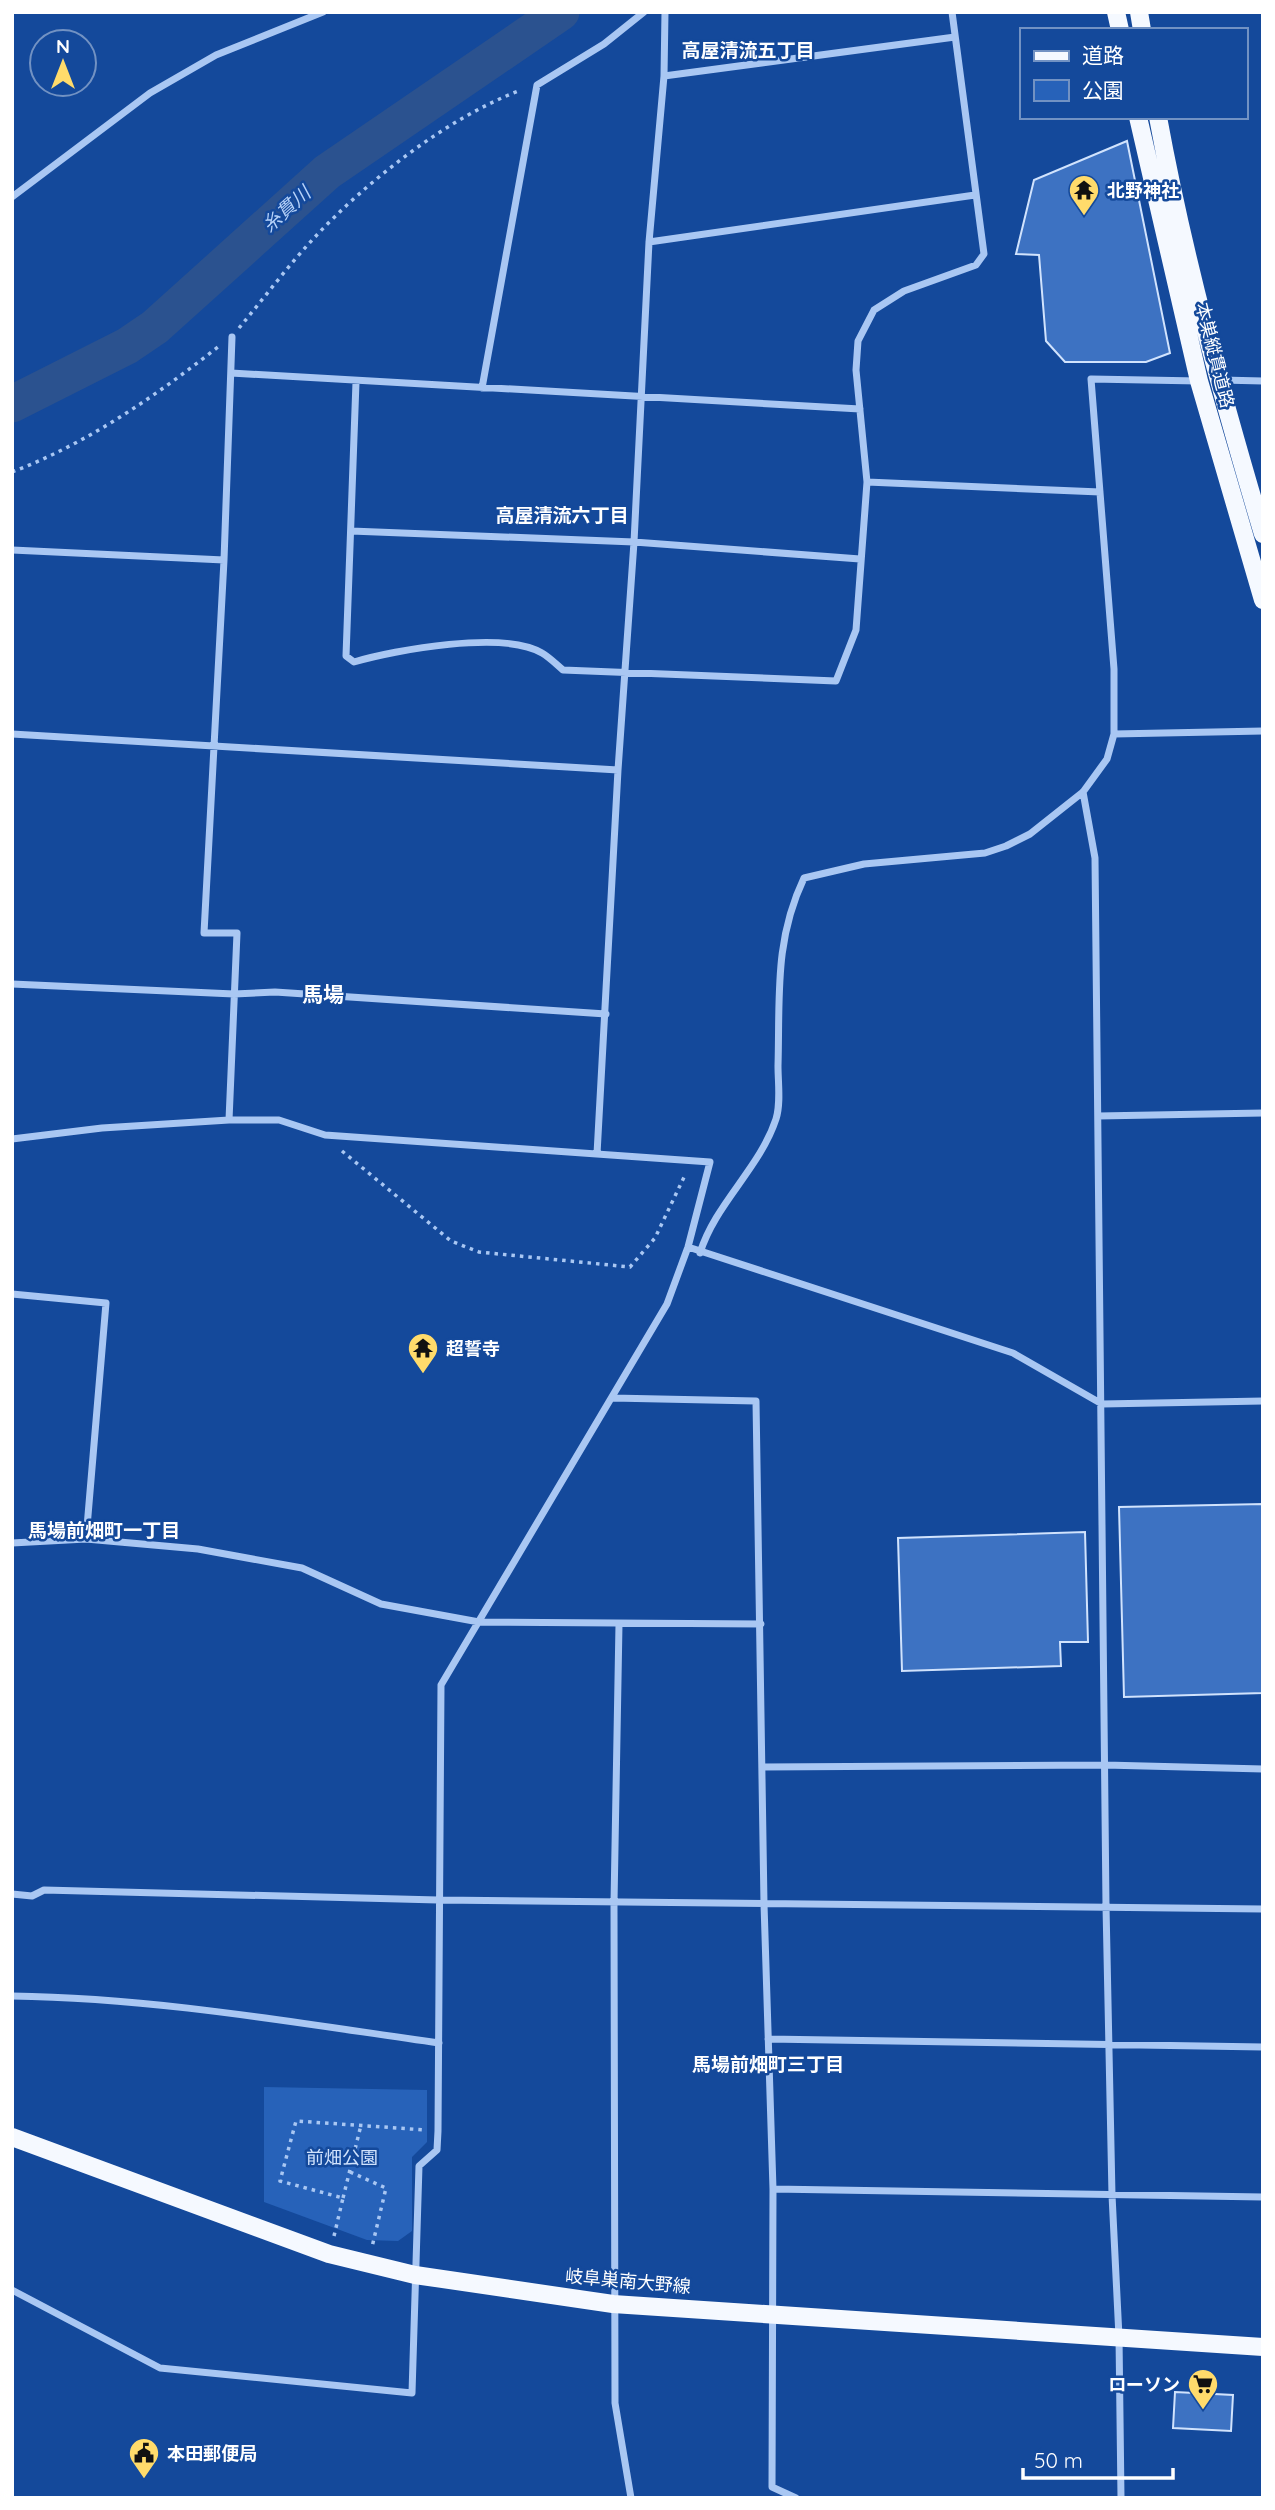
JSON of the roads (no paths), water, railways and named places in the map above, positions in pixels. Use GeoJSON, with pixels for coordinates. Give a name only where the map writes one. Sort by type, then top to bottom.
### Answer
{"type":"FeatureCollection","features":[{"type":"Feature","properties":{"kind":"main road","name":"本巣縦貫道路"},"geometry":{"type":"LineString","coordinates":[[1138,119],[1199,381],[1263,600]]}},
{"type":"Feature","properties":{"kind":"main road","name":"本巣縦貫道路"},"geometry":{"type":"LineString","coordinates":[[1158,119],[1176,213],[1217,380],[1263,534]]}},
{"type":"Feature","properties":{"kind":"main road","name":"岐阜巣南大野線"},"geometry":{"type":"LineString","coordinates":[[12,2137],[329,2254],[415,2275],[613,2304],[1263,2347]]}},
{"type":"Feature","properties":{"kind":"street"},"geometry":{"type":"LineString","coordinates":[[482,388],[537,85],[604,44],[644,12]]}},
{"type":"Feature","properties":{"kind":"street"},"geometry":{"type":"LineString","coordinates":[[597,1154],[618,770],[634,542],[639,395],[664,76],[665,12]]}},
{"type":"Feature","properties":{"kind":"street"},"geometry":{"type":"LineString","coordinates":[[356,382],[346,656],[354,662],[388,652],[487,641],[540,651],[563,670],[836,681],[856,630],[866,482],[856,370],[858,341],[874,310],[904,291],[976,265],[984,254],[952,12]]}},
{"type":"Feature","properties":{"kind":"street"},"geometry":{"type":"LineString","coordinates":[[12,197],[150,93],[216,55],[322,13]]}},
{"type":"Feature","properties":{"kind":"street"},"geometry":{"type":"LineString","coordinates":[[664,76],[956,37]]}},
{"type":"Feature","properties":{"kind":"street"},"geometry":{"type":"LineString","coordinates":[[649,242],[975,195]]}},
{"type":"Feature","properties":{"kind":"street"},"geometry":{"type":"LineString","coordinates":[[229,1120],[237,933],[204,933],[224,559],[232,337]]}},
{"type":"Feature","properties":{"kind":"street"},"geometry":{"type":"LineString","coordinates":[[232,373],[860,409]]}},
{"type":"Feature","properties":{"kind":"street"},"geometry":{"type":"LineString","coordinates":[[700,1253],[707,1230],[747,1172],[776,1118],[781,945],[790,907],[804,878],[863,864],[985,853],[1030,834],[1083,792],[1107,759],[1114,734],[1114,669],[1091,379],[1263,381]]}},
{"type":"Feature","properties":{"kind":"street"},"geometry":{"type":"LineString","coordinates":[[866,482],[1100,492]]}},
{"type":"Feature","properties":{"kind":"street"},"geometry":{"type":"LineString","coordinates":[[351,531],[634,542],[860,559]]}},
{"type":"Feature","properties":{"kind":"street"},"geometry":{"type":"LineString","coordinates":[[12,550],[224,559]]}},
{"type":"Feature","properties":{"kind":"street"},"geometry":{"type":"LineString","coordinates":[[1114,734],[1263,731]]}},
{"type":"Feature","properties":{"kind":"street"},"geometry":{"type":"LineString","coordinates":[[12,734],[618,770]]}},
{"type":"Feature","properties":{"kind":"street"},"geometry":{"type":"LineString","coordinates":[[1083,792],[1095,858],[1106,1906],[1121,2498]]}},
{"type":"Feature","properties":{"kind":"street"},"geometry":{"type":"LineString","coordinates":[[12,984],[234,994],[275,992],[606,1014]]}},
{"type":"Feature","properties":{"kind":"street"},"geometry":{"type":"LineString","coordinates":[[1098,1116],[1263,1113]]}},
{"type":"Feature","properties":{"kind":"street"},"geometry":{"type":"LineString","coordinates":[[12,1139],[102,1128],[229,1120],[279,1120],[325,1135],[710,1162],[688,1247],[667,1304],[441,1685],[438,2131],[437,2150],[419,2166],[412,2393],[160,2368],[12,2290]]}},
{"type":"Feature","properties":{"kind":"street"},"geometry":{"type":"LineString","coordinates":[[688,1247],[1013,1353],[1102,1404],[1263,1401]]}},
{"type":"Feature","properties":{"kind":"street"},"geometry":{"type":"LineString","coordinates":[[12,1294],[106,1303],[86,1539]]}},
{"type":"Feature","properties":{"kind":"street"},"geometry":{"type":"LineString","coordinates":[[612,1398],[756,1401],[764,1905],[773,2189],[772,2487],[796,2498]]}},
{"type":"Feature","properties":{"kind":"street"},"geometry":{"type":"LineString","coordinates":[[12,1543],[86,1539],[198,1549],[302,1568],[381,1604],[479,1622],[761,1624]]}},
{"type":"Feature","properties":{"kind":"street"},"geometry":{"type":"LineString","coordinates":[[619,1624],[614,1903],[613,2304],[615,2403],[631,2498]]}},
{"type":"Feature","properties":{"kind":"street"},"geometry":{"type":"LineString","coordinates":[[763,1767],[1105,1765],[1263,1769]]}},
{"type":"Feature","properties":{"kind":"street"},"geometry":{"type":"LineString","coordinates":[[12,1894],[32,1896],[44,1890],[614,1903],[1263,1909]]}},
{"type":"Feature","properties":{"kind":"street"},"geometry":{"type":"LineString","coordinates":[[12,1996],[84,1997],[173,2005],[439,2043]]}},
{"type":"Feature","properties":{"kind":"street"},"geometry":{"type":"LineString","coordinates":[[768,2039],[1263,2047]]}},
{"type":"Feature","properties":{"kind":"street"},"geometry":{"type":"LineString","coordinates":[[773,2189],[1263,2197]]}},
{"type":"Feature","properties":{"kind":"waterway","name":"糸貫川"},"geometry":{"type":"LineString","coordinates":[[12,404],[127,346],[155,327],[327,172],[561,12]]}},
{"type":"Feature","properties":{"kind":"place","name":"北野神社"},"geometry":{"type":"Point","coordinates":[1084,217]}},
{"type":"Feature","properties":{"kind":"place","name":"超誓寺"},"geometry":{"type":"Point","coordinates":[423,1375]}},
{"type":"Feature","properties":{"kind":"place","name":"ローソン"},"geometry":{"type":"Point","coordinates":[1203,2411]}},
{"type":"Feature","properties":{"kind":"place","name":"本田郵便局"},"geometry":{"type":"Point","coordinates":[144,2480]}},
{"type":"Feature","properties":{"kind":"district","name":"高屋清流五丁目"},"geometry":{"type":"Point","coordinates":[748,50]}},
{"type":"Feature","properties":{"kind":"district","name":"高屋清流六丁目"},"geometry":{"type":"Point","coordinates":[562,515]}},
{"type":"Feature","properties":{"kind":"district","name":"馬場"},"geometry":{"type":"Point","coordinates":[323,994]}},
{"type":"Feature","properties":{"kind":"district","name":"馬場前畑町一丁目"},"geometry":{"type":"Point","coordinates":[104,1530]}},
{"type":"Feature","properties":{"kind":"district","name":"馬場前畑町三丁目"},"geometry":{"type":"Point","coordinates":[768,2064]}},
{"type":"Feature","properties":{"kind":"park label","name":"前畑公園"},"geometry":{"type":"Point","coordinates":[342,2157]}}]}
